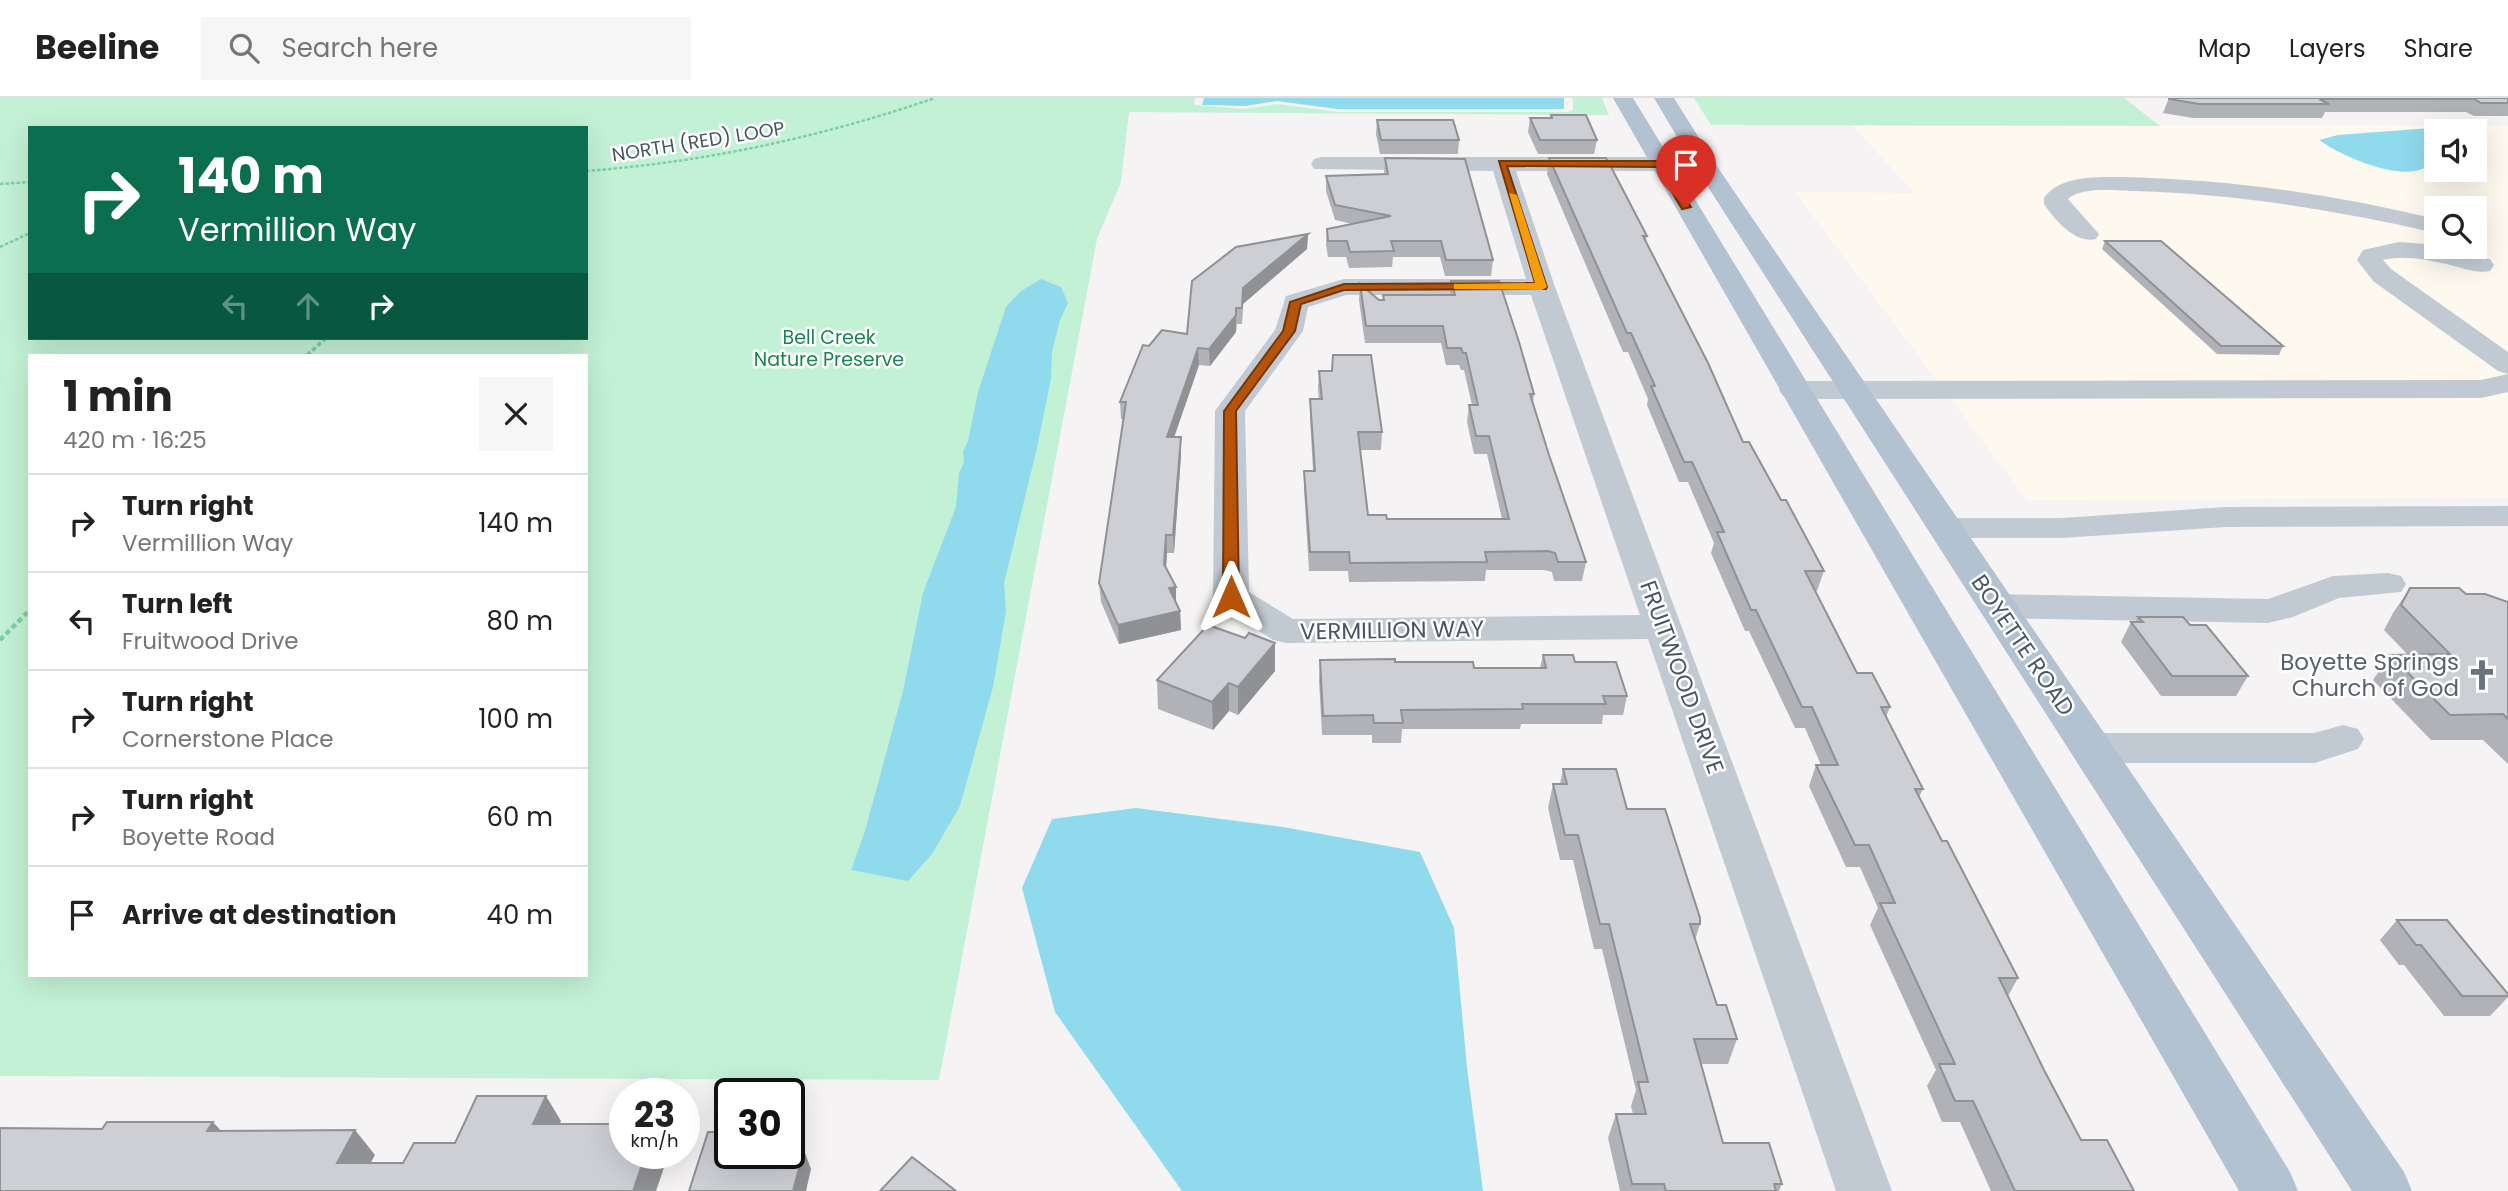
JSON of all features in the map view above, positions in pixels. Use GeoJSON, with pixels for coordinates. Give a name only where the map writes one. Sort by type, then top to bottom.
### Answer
{"type":"FeatureCollection","features":[{"type":"Feature","properties":{"kind":"main road"},"geometry":{"type":"LineString","coordinates":[[1623,98],[2270,1191]]}},
{"type":"Feature","properties":{"kind":"main road","name":"BOYETTE ROAD"},"geometry":{"type":"LineString","coordinates":[[1664,98],[1853,390],[2384,1191]]}},
{"type":"Feature","properties":{"kind":"street","name":"FRUITWOOD DRIVE"},"geometry":{"type":"LineString","coordinates":[[1502,163],[1542,287],[1665,626],[1864,1191]]}},
{"type":"Feature","properties":{"kind":"street"},"geometry":{"type":"LineString","coordinates":[[1322,164],[1660,164]]}},
{"type":"Feature","properties":{"kind":"street"},"geometry":{"type":"LineString","coordinates":[[2087,234],[2056,204],[2063,191],[2118,184],[2250,191],[2316,200],[2424,223]]}},
{"type":"Feature","properties":{"kind":"street"},"geometry":{"type":"LineString","coordinates":[[2424,244],[2381,252],[2372,255],[2370,260],[2382,275],[2507,380]]}},
{"type":"Feature","properties":{"kind":"street"},"geometry":{"type":"LineString","coordinates":[[2467,259],[2480,265]]}},
{"type":"Feature","properties":{"kind":"street","name":"VERMILLION WAY"},"geometry":{"type":"LineString","coordinates":[[1542,287],[1344,287],[1296,302],[1289,331],[1230,411],[1231,597],[1286,631],[1665,626]]}},
{"type":"Feature","properties":{"kind":"street"},"geometry":{"type":"LineString","coordinates":[[1794,390],[2454,389],[2507,380]]}},
{"type":"Feature","properties":{"kind":"street"},"geometry":{"type":"LineString","coordinates":[[1945,528],[2062,528],[2226,517],[2508,516]]}},
{"type":"Feature","properties":{"kind":"street"},"geometry":{"type":"LineString","coordinates":[[1996,606],[2244,611],[2280,609],[2333,587],[2388,584]]}},
{"type":"Feature","properties":{"kind":"street"},"geometry":{"type":"LineString","coordinates":[[2091,748],[2315,748],[2343,740]]}},
{"type":"Feature","properties":{"kind":"path","name":"NORTH (RED) LOOP"},"geometry":{"type":"LineString","coordinates":[[588,172],[723,156],[805,138],[935,98]]}},
{"type":"Feature","properties":{"kind":"path"},"geometry":{"type":"LineString","coordinates":[[0,184],[28,182]]}},
{"type":"Feature","properties":{"kind":"path"},"geometry":{"type":"LineString","coordinates":[[0,247],[28,234]]}},
{"type":"Feature","properties":{"kind":"path"},"geometry":{"type":"LineString","coordinates":[[308,354],[324,340]]}},
{"type":"Feature","properties":{"kind":"path"},"geometry":{"type":"LineString","coordinates":[[0,640],[28,612]]}},
{"type":"Feature","properties":{"kind":"shaded area"},"geometry":{"type":"Polygon","coordinates":[[[1852,125],[2424,125],[2424,182],[2487,182],[2487,125],[2508,125],[2508,498],[2027,500],[1795,192],[1914,193],[1852,125]]]}},
{"type":"Feature","properties":{"kind":"green space","name":"Bell Creek Nature Preserve"},"geometry":{"type":"Polygon","coordinates":[[[0,98],[1195,98],[1194,105],[1244,109],[1277,104],[1338,112],[1568,112],[1573,110],[1573,98],[1602,98],[1609,115],[1129,112],[1121,182],[1097,239],[939,1080],[0,1076],[0,98]]]}},
{"type":"Feature","properties":{"kind":"green space"},"geometry":{"type":"Polygon","coordinates":[[[1694,98],[2124,98],[2160,126],[1711,125],[1694,98]]]}},
{"type":"Feature","properties":{"kind":"water"},"geometry":{"type":"Polygon","coordinates":[[[1204,98],[1564,98],[1564,109],[1337,109],[1277,101],[1245,106],[1202,105],[1204,98]]]}},
{"type":"Feature","properties":{"kind":"water"},"geometry":{"type":"Polygon","coordinates":[[[2424,129],[2424,169],[2404,172],[2378,167],[2339,152],[2319,140],[2338,135],[2424,129]]]}},
{"type":"Feature","properties":{"kind":"water"},"geometry":{"type":"Polygon","coordinates":[[[1041,279],[1061,287],[1068,303],[1060,320],[1052,352],[1051,379],[1036,452],[1004,583],[1006,611],[993,687],[960,806],[932,854],[908,881],[851,870],[865,831],[903,691],[923,593],[956,507],[959,473],[964,462],[963,452],[968,441],[978,392],[1006,307],[1021,291],[1041,279]]]}},
{"type":"Feature","properties":{"kind":"water"},"geometry":{"type":"Polygon","coordinates":[[[1136,808],[1283,827],[1420,852],[1454,928],[1467,1067],[1483,1191],[1182,1191],[1055,1012],[1022,888],[1052,819],[1136,808]]]}},
{"type":"Feature","properties":{"kind":"building"},"geometry":{"type":"Polygon","coordinates":[[[2169,98],[2508,98],[2508,103],[2481,103],[2474,99],[2319,99],[2329,104],[2199,104],[2169,98]]]}},
{"type":"Feature","properties":{"kind":"building"},"geometry":{"type":"Polygon","coordinates":[[[1551,115],[1586,115],[1597,140],[1540,140],[1530,118],[1552,118],[1551,115]]]}},
{"type":"Feature","properties":{"kind":"building"},"geometry":{"type":"Polygon","coordinates":[[[1377,120],[1453,120],[1459,140],[1381,140],[1377,120]]]}},
{"type":"Feature","properties":{"kind":"building"},"geometry":{"type":"Polygon","coordinates":[[[1385,158],[1465,159],[1493,260],[1446,260],[1441,241],[1391,241],[1394,251],[1350,252],[1347,241],[1328,241],[1327,229],[1391,216],[1335,205],[1326,176],[1388,174],[1385,158]]]}},
{"type":"Feature","properties":{"kind":"building"},"geometry":{"type":"Polygon","coordinates":[[[1549,158],[1606,158],[1647,236],[1643,236],[1708,363],[1743,442],[1749,442],[1781,500],[1786,500],[1824,571],[1805,571],[1857,673],[1872,673],[1890,707],[1881,707],[1923,789],[1915,789],[1942,841],[1947,841],[2018,978],[1999,978],[2044,1070],[2081,1140],[2107,1140],[2134,1191],[2015,1191],[1973,1101],[1955,1101],[1939,1064],[1955,1064],[1880,903],[1895,903],[1869,845],[1855,845],[1816,765],[1838,765],[1812,707],[1802,707],[1756,610],[1751,610],[1717,532],[1724,532],[1692,462],[1684,462],[1651,386],[1655,386],[1631,333],[1627,333],[1549,158]]]}},
{"type":"Feature","properties":{"kind":"building"},"geometry":{"type":"Polygon","coordinates":[[[1308,234],[1243,288],[1242,308],[1236,308],[1236,315],[1209,349],[1198,348],[1167,437],[1181,437],[1173,535],[1166,535],[1164,564],[1176,587],[1169,588],[1180,611],[1118,625],[1099,583],[1126,402],[1120,402],[1143,345],[1149,346],[1162,330],[1187,334],[1192,281],[1236,247],[1308,234]]]}},
{"type":"Feature","properties":{"kind":"building"},"geometry":{"type":"Polygon","coordinates":[[[2105,241],[2161,241],[2283,346],[2221,346],[2105,241]]]}},
{"type":"Feature","properties":{"kind":"building"},"geometry":{"type":"Polygon","coordinates":[[[1451,281],[1499,281],[1534,394],[1530,394],[1586,562],[1558,562],[1555,553],[1548,551],[1485,552],[1487,562],[1350,563],[1349,552],[1310,552],[1304,471],[1315,471],[1310,399],[1322,399],[1319,371],[1332,371],[1333,355],[1371,355],[1382,432],[1358,432],[1368,515],[1386,515],[1387,519],[1509,519],[1489,436],[1476,436],[1469,405],[1478,405],[1466,353],[1463,353],[1461,348],[1447,348],[1443,326],[1366,326],[1360,284],[1379,300],[1384,300],[1383,295],[1455,295],[1451,281]]]}},
{"type":"Feature","properties":{"kind":"building"},"geometry":{"type":"Polygon","coordinates":[[[2410,588],[2459,588],[2466,594],[2485,594],[2508,602],[2508,719],[2503,714],[2450,715],[2390,655],[2450,654],[2401,605],[2410,588]]]}},
{"type":"Feature","properties":{"kind":"building"},"geometry":{"type":"Polygon","coordinates":[[[2138,617],[2183,617],[2190,625],[2206,625],[2248,676],[2172,676],[2131,622],[2143,622],[2138,617]]]}},
{"type":"Feature","properties":{"kind":"building"},"geometry":{"type":"Polygon","coordinates":[[[1208,625],[1245,638],[1249,633],[1275,643],[1238,687],[1229,683],[1212,702],[1157,680],[1208,625]]]}},
{"type":"Feature","properties":{"kind":"building"},"geometry":{"type":"Polygon","coordinates":[[[1543,655],[1573,655],[1575,662],[1616,662],[1627,696],[1603,696],[1606,704],[1522,704],[1523,709],[1401,710],[1403,723],[1374,723],[1373,715],[1323,716],[1320,660],[1395,659],[1395,662],[1473,662],[1474,668],[1546,668],[1543,655]]]}},
{"type":"Feature","properties":{"kind":"building"},"geometry":{"type":"Polygon","coordinates":[[[1563,769],[1616,769],[1627,809],[1665,809],[1700,918],[1700,924],[1690,924],[1717,1005],[1726,1005],[1737,1039],[1694,1039],[1723,1143],[1769,1143],[1782,1184],[1774,1184],[1776,1191],[1666,1191],[1664,1184],[1632,1184],[1616,1114],[1646,1114],[1638,1082],[1648,1082],[1609,924],[1600,924],[1578,835],[1565,835],[1553,784],[1567,784],[1563,769]]]}},
{"type":"Feature","properties":{"kind":"building"},"geometry":{"type":"Polygon","coordinates":[[[2397,920],[2447,920],[2508,996],[2462,996],[2397,920]]]}},
{"type":"Feature","properties":{"kind":"building"},"geometry":{"type":"Polygon","coordinates":[[[477,1096],[546,1096],[533,1124],[609,1124],[609,1169],[641,1169],[633,1191],[0,1191],[0,1128],[102,1129],[107,1122],[213,1122],[207,1131],[355,1130],[337,1163],[403,1163],[414,1143],[455,1143],[477,1096]]]}},
{"type":"Feature","properties":{"kind":"building"},"geometry":{"type":"Polygon","coordinates":[[[708,1132],[714,1132],[714,1169],[799,1169],[793,1191],[689,1191],[696,1169],[700,1169],[700,1157],[708,1132]]]}},
{"type":"Feature","properties":{"kind":"building"},"geometry":{"type":"Polygon","coordinates":[[[912,1157],[956,1191],[880,1191],[912,1157]]]}},
{"type":"Feature","properties":{"kind":"slow traffic"},"geometry":{"type":"LineString","coordinates":[[1458,287],[1542,287],[1512,195]]}},
{"type":"Feature","properties":{"kind":"place","name":"Boyette Springs Church of God"},"geometry":{"type":"Point","coordinates":[2482,675]}},
{"type":"Feature","properties":{"kind":"route"},"geometry":{"type":"LineString","coordinates":[[1231,597],[1230,411],[1289,331],[1296,302],[1344,287],[1542,287],[1502,163],[1660,164],[1686,207]]}}]}
